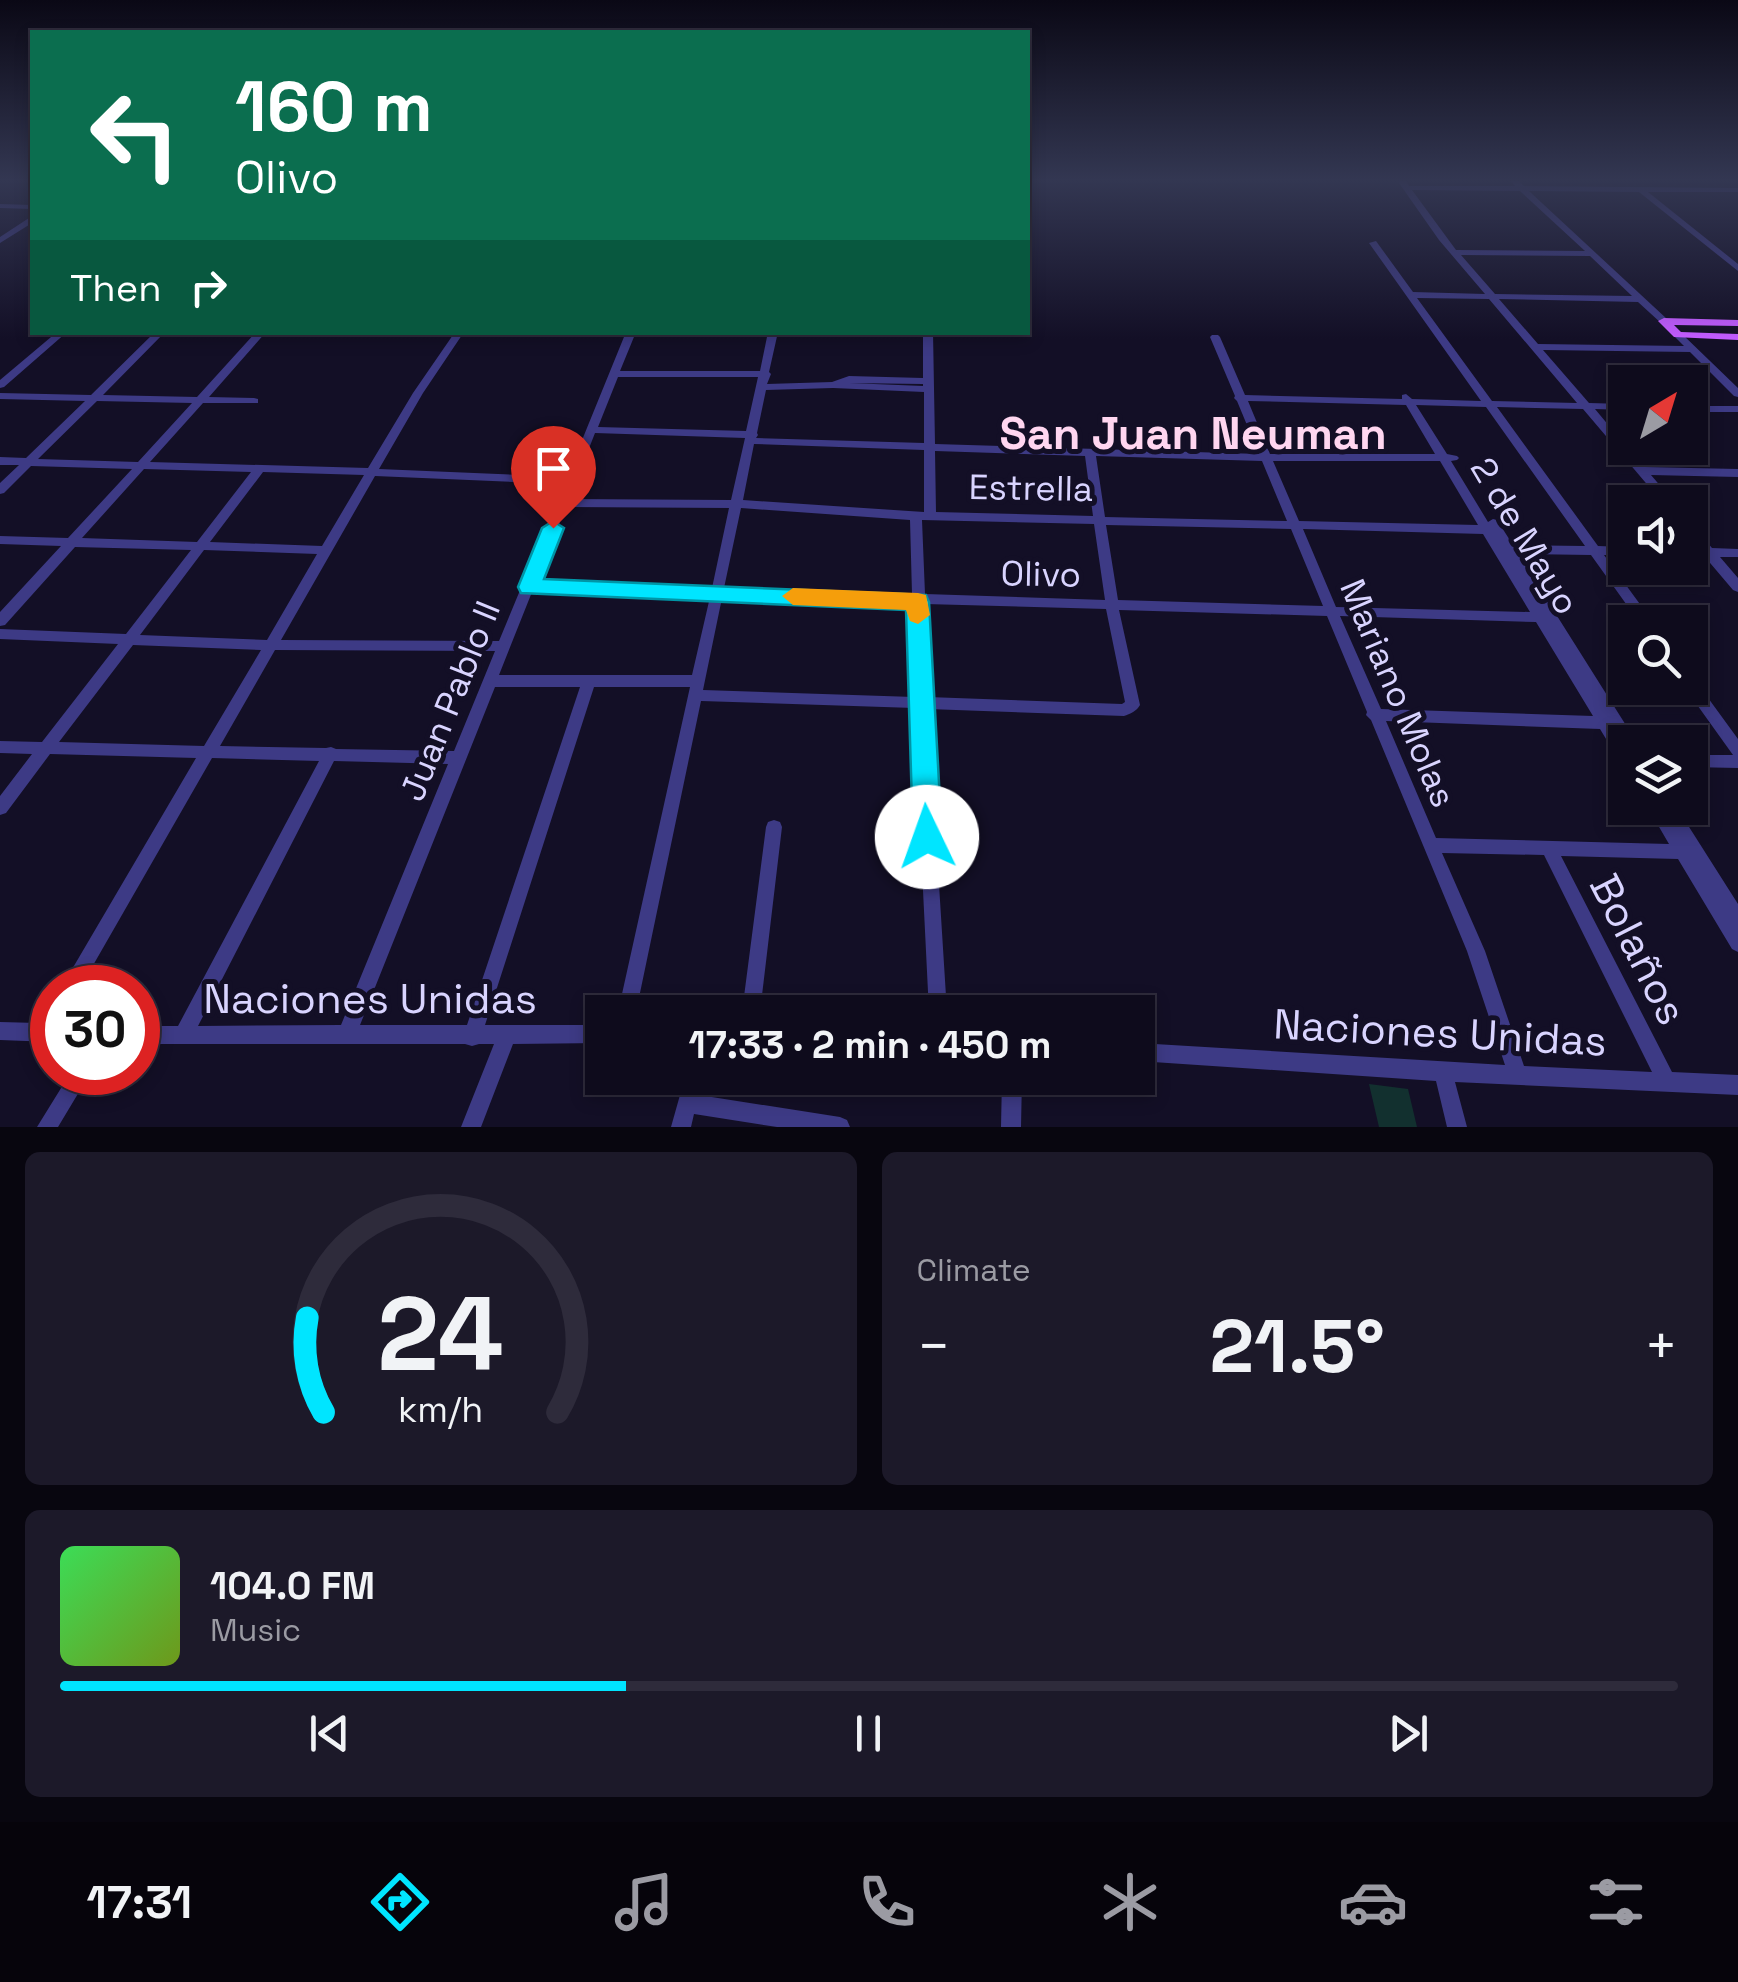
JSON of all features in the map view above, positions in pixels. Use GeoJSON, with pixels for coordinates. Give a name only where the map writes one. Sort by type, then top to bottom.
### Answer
{"type":"FeatureCollection","features":[{"type":"Feature","properties":{"kind":"main road"},"geometry":{"type":"LineString","coordinates":[[1664,321],[1738,323]]}},
{"type":"Feature","properties":{"kind":"main road"},"geometry":{"type":"LineString","coordinates":[[1664,321],[1678,335],[1738,336]]}},
{"type":"Feature","properties":{"kind":"street"},"geometry":{"type":"LineString","coordinates":[[1439,234],[1654,485]]}},
{"type":"Feature","properties":{"kind":"street"},"geometry":{"type":"LineString","coordinates":[[1571,234],[1664,321]]}},
{"type":"Feature","properties":{"kind":"street"},"geometry":{"type":"LineString","coordinates":[[1695,234],[1738,268]]}},
{"type":"Feature","properties":{"kind":"street"},"geometry":{"type":"LineString","coordinates":[[1373,243],[1634,605]]}},
{"type":"Feature","properties":{"kind":"street"},"geometry":{"type":"LineString","coordinates":[[1454,252],[1593,254]]}},
{"type":"Feature","properties":{"kind":"street"},"geometry":{"type":"LineString","coordinates":[[1409,295],[1640,299]]}},
{"type":"Feature","properties":{"kind":"street"},"geometry":{"type":"LineString","coordinates":[[0,385],[60,335]]}},
{"type":"Feature","properties":{"kind":"street"},"geometry":{"type":"LineString","coordinates":[[0,490],[158,335]]}},
{"type":"Feature","properties":{"kind":"street"},"geometry":{"type":"LineString","coordinates":[[0,620],[259,335]]}},
{"type":"Feature","properties":{"kind":"street"},"geometry":{"type":"LineString","coordinates":[[84,965],[418,393],[458,335]]}},
{"type":"Feature","properties":{"kind":"street","name":"Juan Pablo II"},"geometry":{"type":"LineString","coordinates":[[346,1036],[630,335]]}},
{"type":"Feature","properties":{"kind":"street"},"geometry":{"type":"LineString","coordinates":[[631,995],[753,438],[772,335]]}},
{"type":"Feature","properties":{"kind":"street"},"geometry":{"type":"LineString","coordinates":[[928,335],[929,448],[918,602],[937,995]]}},
{"type":"Feature","properties":{"kind":"street"},"geometry":{"type":"LineString","coordinates":[[1678,335],[1738,394]]}},
{"type":"Feature","properties":{"kind":"street","name":"Mariano Molas"},"geometry":{"type":"LineString","coordinates":[[1215,337],[1476,950],[1518,1076]]}},
{"type":"Feature","properties":{"kind":"street"},"geometry":{"type":"LineString","coordinates":[[1535,346],[1692,349]]}},
{"type":"Feature","properties":{"kind":"street"},"geometry":{"type":"LineString","coordinates":[[614,374],[832,384],[848,379],[928,385]]}},
{"type":"Feature","properties":{"kind":"street"},"geometry":{"type":"LineString","coordinates":[[0,396],[254,401]]}},
{"type":"Feature","properties":{"kind":"street"},"geometry":{"type":"LineString","coordinates":[[1238,398],[1608,404]]}},
{"type":"Feature","properties":{"kind":"street","name":"2 de Mayo"},"geometry":{"type":"LineString","coordinates":[[1410,400],[1611,723]]}},
{"type":"Feature","properties":{"kind":"street"},"geometry":{"type":"LineString","coordinates":[[1708,406],[1738,407]]}},
{"type":"Feature","properties":{"kind":"street"},"geometry":{"type":"LineString","coordinates":[[594,430],[929,448],[1448,458]]}},
{"type":"Feature","properties":{"kind":"street"},"geometry":{"type":"LineString","coordinates":[[492,680],[589,681],[921,705],[1124,710],[1133,705],[1134,696],[1112,606],[1090,452]]}},
{"type":"Feature","properties":{"kind":"street"},"geometry":{"type":"LineString","coordinates":[[0,460],[259,470],[374,470],[572,481]]}},
{"type":"Feature","properties":{"kind":"street"},"geometry":{"type":"LineString","coordinates":[[0,808],[259,470]]}},
{"type":"Feature","properties":{"kind":"street"},"geometry":{"type":"LineString","coordinates":[[1642,471],[1738,474]]}},
{"type":"Feature","properties":{"kind":"street","name":"Estrella"},"geometry":{"type":"LineString","coordinates":[[564,503],[737,504],[923,516],[1492,530]]}},
{"type":"Feature","properties":{"kind":"street"},"geometry":{"type":"LineString","coordinates":[[0,540],[328,550]]}},
{"type":"Feature","properties":{"kind":"street"},"geometry":{"type":"LineString","coordinates":[[1504,549],[1608,550]]}},
{"type":"Feature","properties":{"kind":"street"},"geometry":{"type":"LineString","coordinates":[[1708,552],[1738,553]]}},
{"type":"Feature","properties":{"kind":"street"},"geometry":{"type":"LineString","coordinates":[[1708,552],[1738,587]]}},
{"type":"Feature","properties":{"kind":"street","name":"Olivo"},"geometry":{"type":"LineString","coordinates":[[529,587],[918,602],[1546,617]]}},
{"type":"Feature","properties":{"kind":"street"},"geometry":{"type":"LineString","coordinates":[[0,634],[272,645],[505,646]]}},
{"type":"Feature","properties":{"kind":"street"},"geometry":{"type":"LineString","coordinates":[[472,1037],[589,681]]}},
{"type":"Feature","properties":{"kind":"street"},"geometry":{"type":"LineString","coordinates":[[1705,705],[1738,751]]}},
{"type":"Feature","properties":{"kind":"street"},"geometry":{"type":"LineString","coordinates":[[1373,715],[1611,723]]}},
{"type":"Feature","properties":{"kind":"street"},"geometry":{"type":"LineString","coordinates":[[0,747],[207,755],[330,752],[459,758]]}},
{"type":"Feature","properties":{"kind":"street"},"geometry":{"type":"LineString","coordinates":[[184,1035],[330,752]]}},
{"type":"Feature","properties":{"kind":"street"},"geometry":{"type":"LineString","coordinates":[[1708,761],[1738,762]]}},
{"type":"Feature","properties":{"kind":"street"},"geometry":{"type":"LineString","coordinates":[[1669,825],[1690,852]]}},
{"type":"Feature","properties":{"kind":"street"},"geometry":{"type":"LineString","coordinates":[[1677,825],[1736,930]]}},
{"type":"Feature","properties":{"kind":"street"},"geometry":{"type":"LineString","coordinates":[[753,995],[774,826]]}},
{"type":"Feature","properties":{"kind":"street"},"geometry":{"type":"LineString","coordinates":[[1431,846],[1690,852]]}},
{"type":"Feature","properties":{"kind":"street","name":"Bolaños"},"geometry":{"type":"LineString","coordinates":[[1549,848],[1667,1082]]}},
{"type":"Feature","properties":{"kind":"street"},"geometry":{"type":"LineString","coordinates":[[0,1031],[30,1029]]}},
{"type":"Feature","properties":{"kind":"street","name":"Naciones Unidas"},"geometry":{"type":"LineString","coordinates":[[160,1035],[585,1035]]}},
{"type":"Feature","properties":{"kind":"street"},"geometry":{"type":"LineString","coordinates":[[471,1127],[506,1037]]}},
{"type":"Feature","properties":{"kind":"street","name":"Naciones Unidas"},"geometry":{"type":"LineString","coordinates":[[1155,1053],[1443,1072],[1738,1085]]}},
{"type":"Feature","properties":{"kind":"street"},"geometry":{"type":"LineString","coordinates":[[1443,1072],[1457,1127]]}},
{"type":"Feature","properties":{"kind":"street"},"geometry":{"type":"LineString","coordinates":[[47,1127],[67,1095]]}},
{"type":"Feature","properties":{"kind":"street"},"geometry":{"type":"LineString","coordinates":[[681,1127],[686,1095]]}},
{"type":"Feature","properties":{"kind":"street"},"geometry":{"type":"LineString","coordinates":[[714,1095],[840,1127]]}},
{"type":"Feature","properties":{"kind":"street"},"geometry":{"type":"LineString","coordinates":[[1011,1127],[1012,1095]]}},
{"type":"Feature","properties":{"kind":"green space"},"geometry":{"type":"Polygon","coordinates":[[[1369,1084],[1408,1089],[1417,1127],[1379,1127],[1369,1084]]]}},
{"type":"Feature","properties":{"kind":"slow traffic"},"geometry":{"type":"LineString","coordinates":[[793,596],[918,602],[918,615]]}},
{"type":"Feature","properties":{"kind":"district","name":"San Juan Neuman"},"geometry":{"type":"Point","coordinates":[1193,433]}},
{"type":"Feature","properties":{"kind":"route"},"geometry":{"type":"LineString","coordinates":[[553,528],[529,587],[918,602],[927,837]]}}]}
